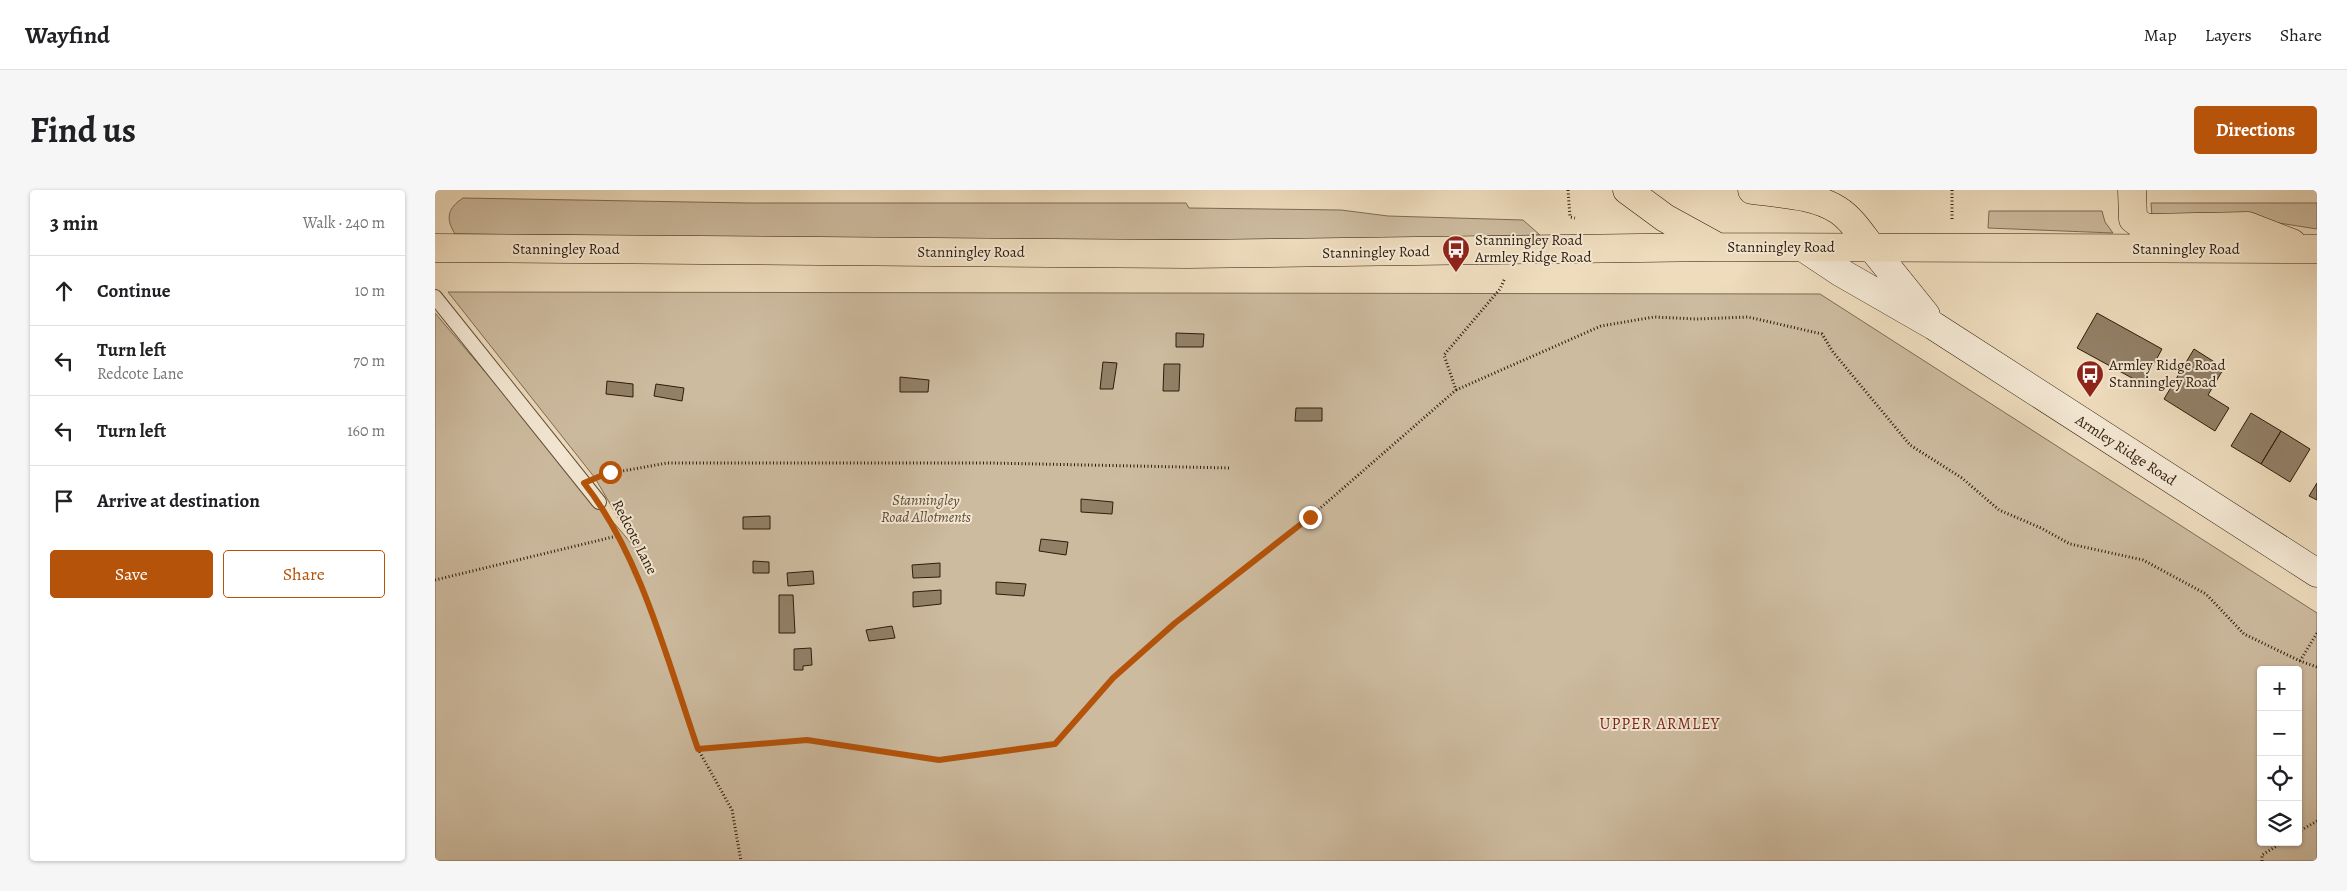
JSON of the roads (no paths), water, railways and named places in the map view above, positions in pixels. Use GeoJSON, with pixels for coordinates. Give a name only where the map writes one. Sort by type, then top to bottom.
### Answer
{"type":"FeatureCollection","features":[{"type":"Feature","properties":{"kind":"main road"},"geometry":{"type":"LineString","coordinates":[[1627,190],[1665,218],[1718,247]]}},
{"type":"Feature","properties":{"kind":"main road"},"geometry":{"type":"LineString","coordinates":[[1752,190],[1810,198],[1838,210],[1849,219],[1872,248]]}},
{"type":"Feature","properties":{"kind":"main road"},"geometry":{"type":"LineString","coordinates":[[2132,190],[2133,218],[2145,228],[2248,226],[2312,249]]}},
{"type":"Feature","properties":{"kind":"main road","name":"Stanningley Road"},"geometry":{"type":"LineString","coordinates":[[435,248],[1188,254],[1718,247],[2312,249]]}},
{"type":"Feature","properties":{"kind":"street","name":"Armley Ridge Road"},"geometry":{"type":"LineString","coordinates":[[1804,248],[1840,272],[1935,326],[2317,573]]}},
{"type":"Feature","properties":{"kind":"street","name":"Armley Ridge Road"},"geometry":{"type":"LineString","coordinates":[[1872,248],[1935,326]]}},
{"type":"Feature","properties":{"kind":"lane","name":"Redcote Lane"},"geometry":{"type":"LineString","coordinates":[[435,297],[599,502]]}},
{"type":"Feature","properties":{"kind":"place","name":"Stanningley Road Armley Ridge Road"},"geometry":{"type":"Point","coordinates":[1456,273]}},
{"type":"Feature","properties":{"kind":"place","name":"Armley Ridge Road Stanningley Road"},"geometry":{"type":"Point","coordinates":[2090,398]}},
{"type":"Feature","properties":{"kind":"district","name":"UPPER ARMLEY"},"geometry":{"type":"Point","coordinates":[1660,723]}},
{"type":"Feature","properties":{"kind":"park label","name":"Stanningley Road Allotments"},"geometry":{"type":"Point","coordinates":[926,508]}}]}
